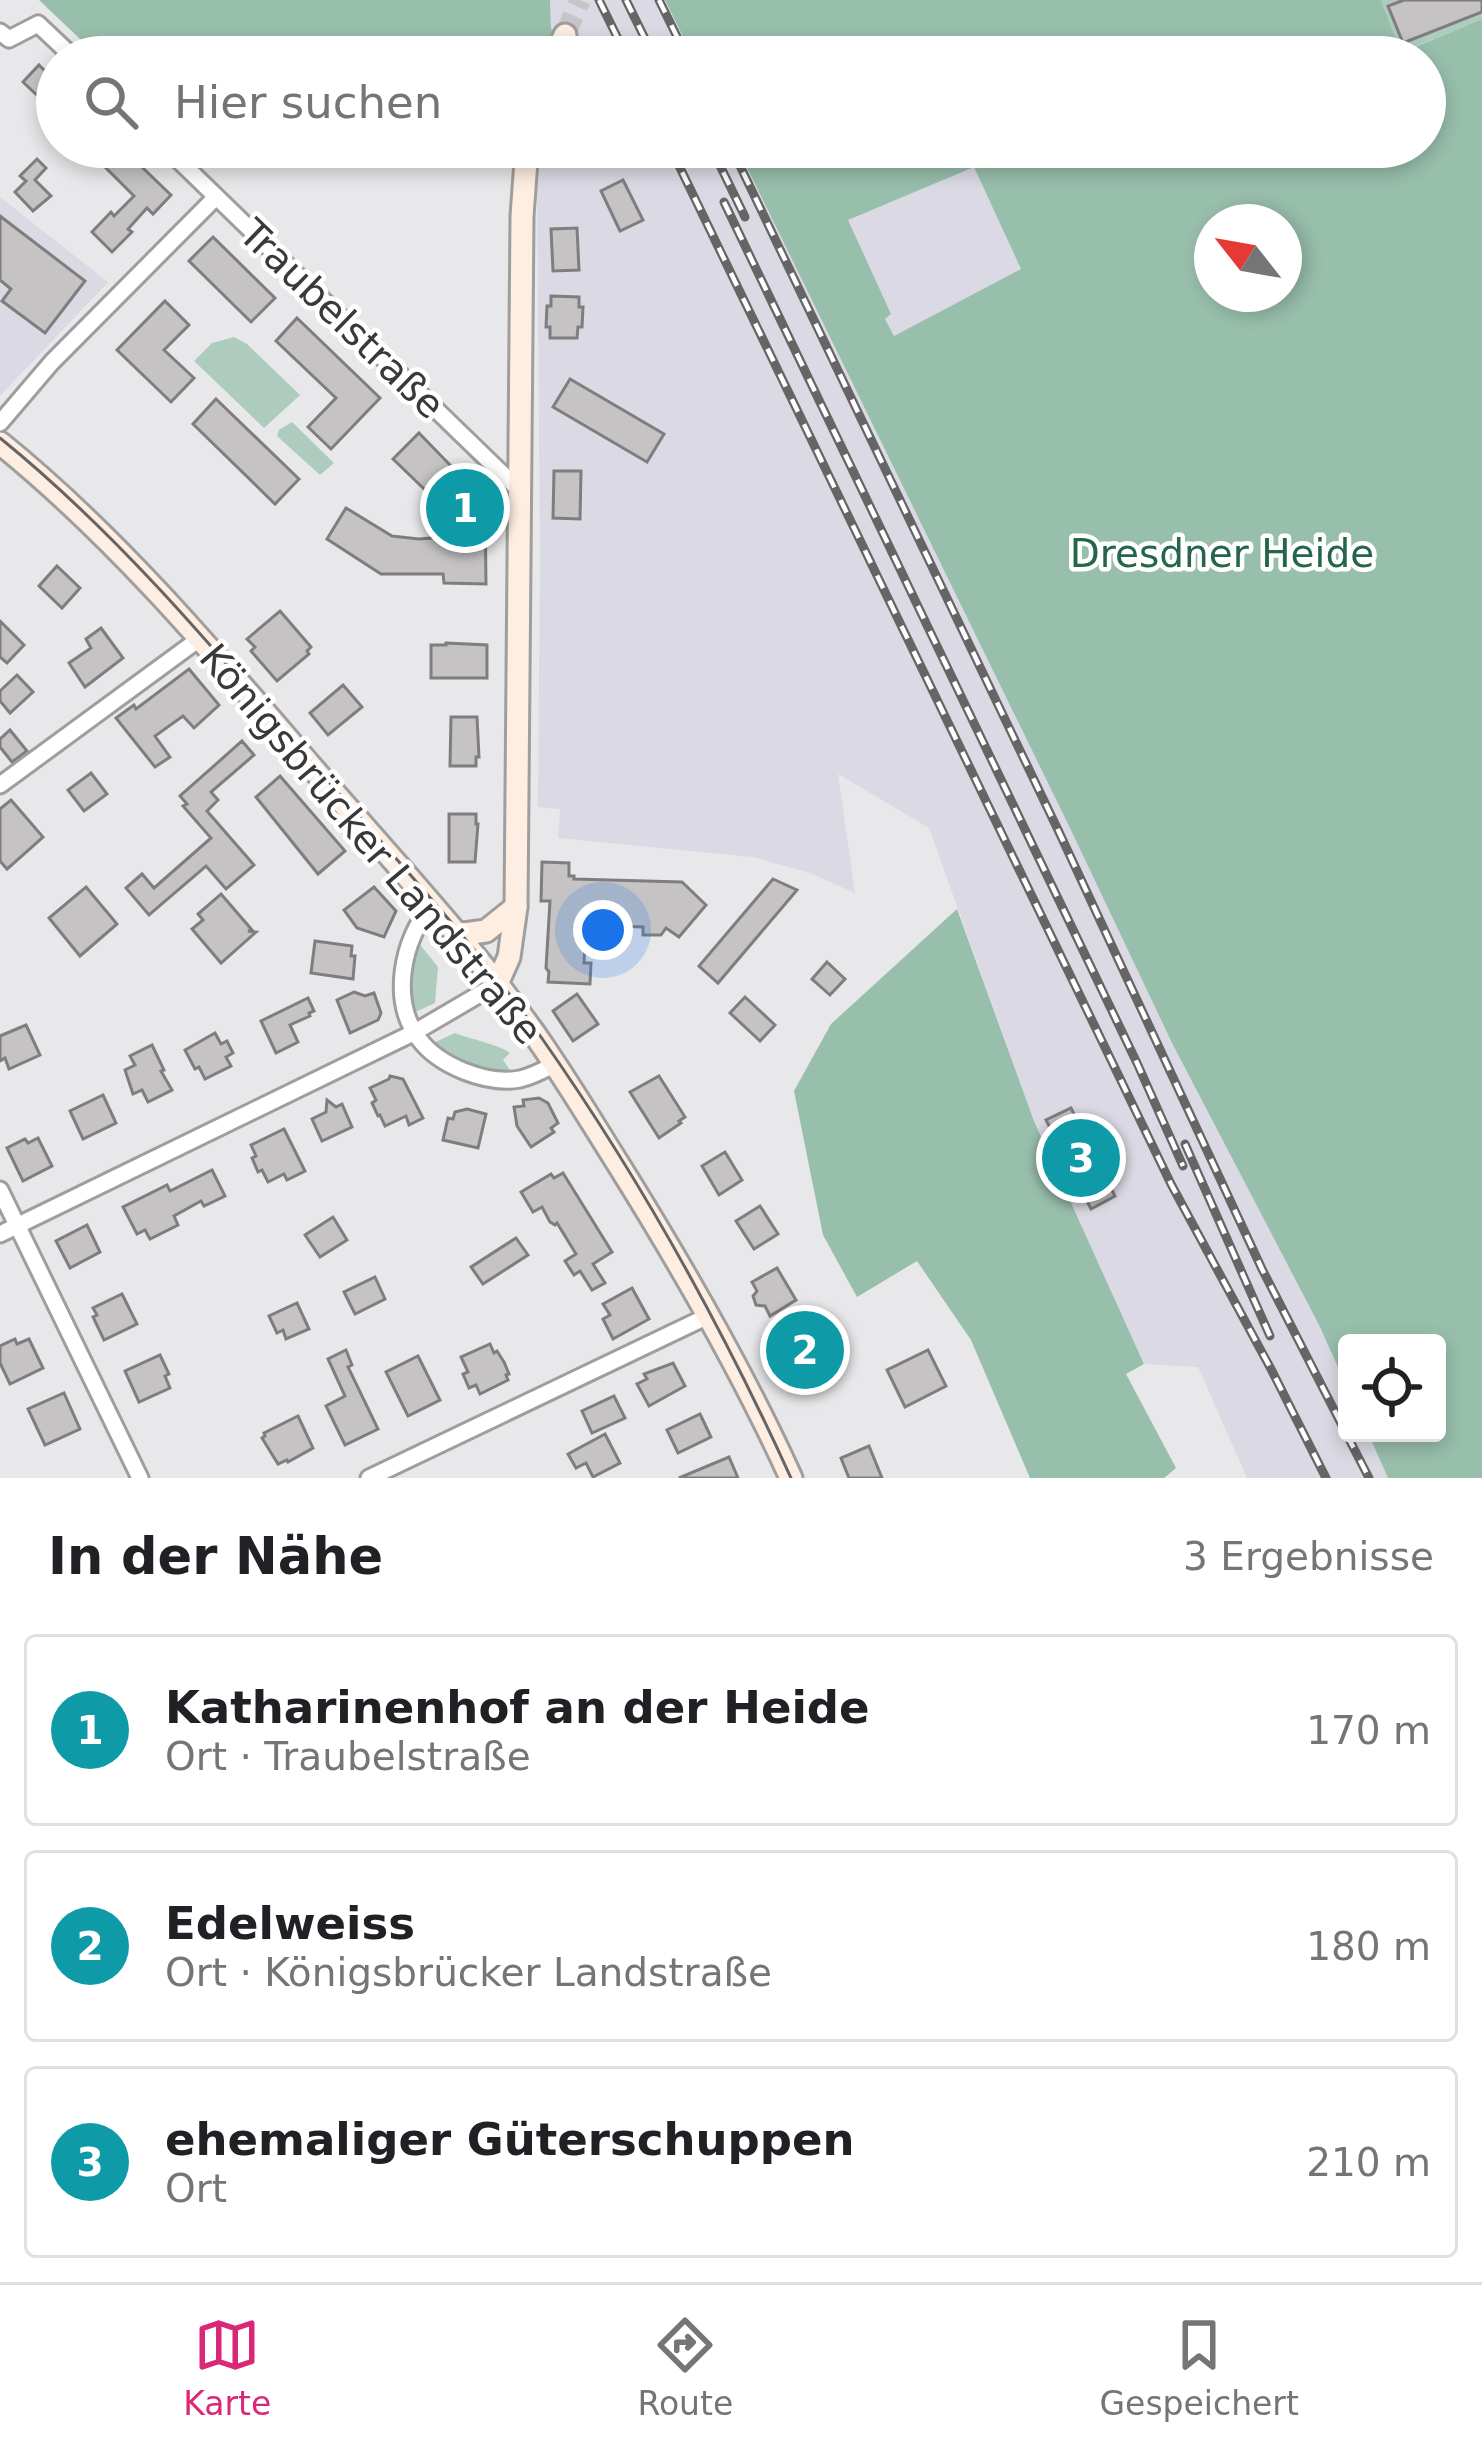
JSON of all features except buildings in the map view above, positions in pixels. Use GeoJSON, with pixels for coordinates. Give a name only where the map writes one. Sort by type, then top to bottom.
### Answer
{"type":"FeatureCollection","features":[{"type":"Feature","properties":{"kind":"main road"},"geometry":{"type":"LineString","coordinates":[[497,984],[509,957],[516,907],[525,168]]}},
{"type":"Feature","properties":{"kind":"main road","name":"Königsbrücker Landstraße"},"geometry":{"type":"LineString","coordinates":[[0,443],[93,524],[199,639],[497,984],[555,1064],[710,1315],[791,1478]]}},
{"type":"Feature","properties":{"kind":"main road"},"geometry":{"type":"LineString","coordinates":[[456,935],[486,931],[516,907]]}},
{"type":"Feature","properties":{"kind":"street"},"geometry":{"type":"LineString","coordinates":[[0,32],[9,39],[38,24],[51,36]]}},
{"type":"Feature","properties":{"kind":"street","name":"Traubelstraße"},"geometry":{"type":"LineString","coordinates":[[186,168],[520,491]]}},
{"type":"Feature","properties":{"kind":"street"},"geometry":{"type":"LineString","coordinates":[[0,423],[52,362],[216,197]]}},
{"type":"Feature","properties":{"kind":"street"},"geometry":{"type":"LineString","coordinates":[[0,785],[199,639]]}},
{"type":"Feature","properties":{"kind":"street"},"geometry":{"type":"LineString","coordinates":[[430,907],[411,941],[403,970],[405,1005],[441,1058],[487,1078],[521,1079],[555,1064]]}},
{"type":"Feature","properties":{"kind":"street"},"geometry":{"type":"LineString","coordinates":[[0,1234],[420,1030],[497,984]]}},
{"type":"Feature","properties":{"kind":"street"},"geometry":{"type":"LineString","coordinates":[[0,1190],[140,1478]]}},
{"type":"Feature","properties":{"kind":"street"},"geometry":{"type":"LineString","coordinates":[[369,1478],[710,1315]]}},
{"type":"Feature","properties":{"kind":"shaded area"},"geometry":{"type":"Polygon","coordinates":[[[550,0],[665,0],[683,36],[567,36],[551,29],[550,0]]]}},
{"type":"Feature","properties":{"kind":"shaded area"},"geometry":{"type":"Polygon","coordinates":[[[539,168],[747,168],[1172,1043],[1319,1325],[1338,1367],[1338,1442],[1372,1442],[1388,1478],[1247,1478],[1198,1367],[1144,1364],[1034,1121],[929,828],[838,774],[855,893],[810,873],[752,857],[558,838],[560,809],[538,807],[539,168]]]}},
{"type":"Feature","properties":{"kind":"shaded area"},"geometry":{"type":"Polygon","coordinates":[[[975,168],[1021,269],[894,336],[885,318],[891,315],[847,220],[975,168]]]}},
{"type":"Feature","properties":{"kind":"shaded area"},"geometry":{"type":"Polygon","coordinates":[[[0,197],[108,282],[0,396],[0,197]]]}},
{"type":"Feature","properties":{"kind":"green space"},"geometry":{"type":"Polygon","coordinates":[[[39,0],[550,0],[551,29],[562,34],[561,36],[77,36],[39,0]]]}},
{"type":"Feature","properties":{"kind":"green space","name":"Dresdner Heide"},"geometry":{"type":"Polygon","coordinates":[[[665,0],[1381,0],[1395,36],[683,36],[665,0]]]}},
{"type":"Feature","properties":{"kind":"green space"},"geometry":{"type":"Polygon","coordinates":[[[1381,0],[1482,0],[1482,19],[1441,36],[1394,36],[1381,0]]]}},
{"type":"Feature","properties":{"kind":"green space","name":"Dresdner Heide"},"geometry":{"type":"Polygon","coordinates":[[[1482,19],[1482,1478],[1388,1478],[1372,1442],[1446,1442],[1446,1334],[1338,1334],[1338,1367],[1172,1043],[747,168],[972,168],[848,220],[891,314],[885,319],[894,336],[1021,269],[974,168],[1446,168],[1446,36],[1442,36],[1482,19]]]}},
{"type":"Feature","properties":{"kind":"green space"},"geometry":{"type":"Polygon","coordinates":[[[234,337],[300,395],[264,428],[194,361],[212,343],[234,337]]]}},
{"type":"Feature","properties":{"kind":"green space"},"geometry":{"type":"Polygon","coordinates":[[[292,422],[334,463],[320,475],[277,436],[292,422]]]}},
{"type":"Feature","properties":{"kind":"green space"},"geometry":{"type":"Polygon","coordinates":[[[957,909],[1034,1121],[1144,1364],[1126,1374],[1176,1468],[1164,1478],[1030,1478],[971,1340],[917,1261],[857,1297],[823,1235],[794,1091],[831,1024],[957,909]]]}},
{"type":"Feature","properties":{"kind":"green space"},"geometry":{"type":"Polygon","coordinates":[[[417,941],[438,967],[435,1003],[413,1013],[407,969],[417,941]]]}},
{"type":"Feature","properties":{"kind":"green space"},"geometry":{"type":"Polygon","coordinates":[[[455,1033],[510,1053],[503,1060],[512,1073],[478,1070],[431,1044],[455,1033]]]}},
{"type":"Feature","properties":{"kind":"tunnel"},"geometry":{"type":"LineString","coordinates":[[565,35],[580,0]]}},
{"type":"Feature","properties":{"kind":"tram line"},"geometry":{"type":"LineString","coordinates":[[0,438],[83,511],[161,591],[428,894],[514,1000],[577,1089],[676,1252],[791,1478]]}},
{"type":"Feature","properties":{"kind":"railway"},"geometry":{"type":"LineString","coordinates":[[599,0],[617,36]]}},
{"type":"Feature","properties":{"kind":"railway"},"geometry":{"type":"LineString","coordinates":[[626,0],[644,36]]}},
{"type":"Feature","properties":{"kind":"railway"},"geometry":{"type":"LineString","coordinates":[[659,0],[677,36]]}},
{"type":"Feature","properties":{"kind":"railway"},"geometry":{"type":"LineString","coordinates":[[680,168],[1171,1184],[1326,1478]]}},
{"type":"Feature","properties":{"kind":"railway"},"geometry":{"type":"LineString","coordinates":[[721,168],[745,217]]}},
{"type":"Feature","properties":{"kind":"railway"},"geometry":{"type":"LineString","coordinates":[[741,168],[1262,1269],[1369,1478]]}},
{"type":"Feature","properties":{"kind":"railway"},"geometry":{"type":"LineString","coordinates":[[724,202],[1183,1166]]}},
{"type":"Feature","properties":{"kind":"railway"},"geometry":{"type":"LineString","coordinates":[[1185,1144],[1270,1336]]}},
{"type":"Feature","properties":{"kind":"place","name":"Katharinenhof an der Heide"},"geometry":{"type":"Point","coordinates":[465,508]}},
{"type":"Feature","properties":{"kind":"place","name":"ehemaliger Güterschuppen"},"geometry":{"type":"Point","coordinates":[1081,1158]}},
{"type":"Feature","properties":{"kind":"place","name":"Edelweiss"},"geometry":{"type":"Point","coordinates":[805,1350]}}]}
